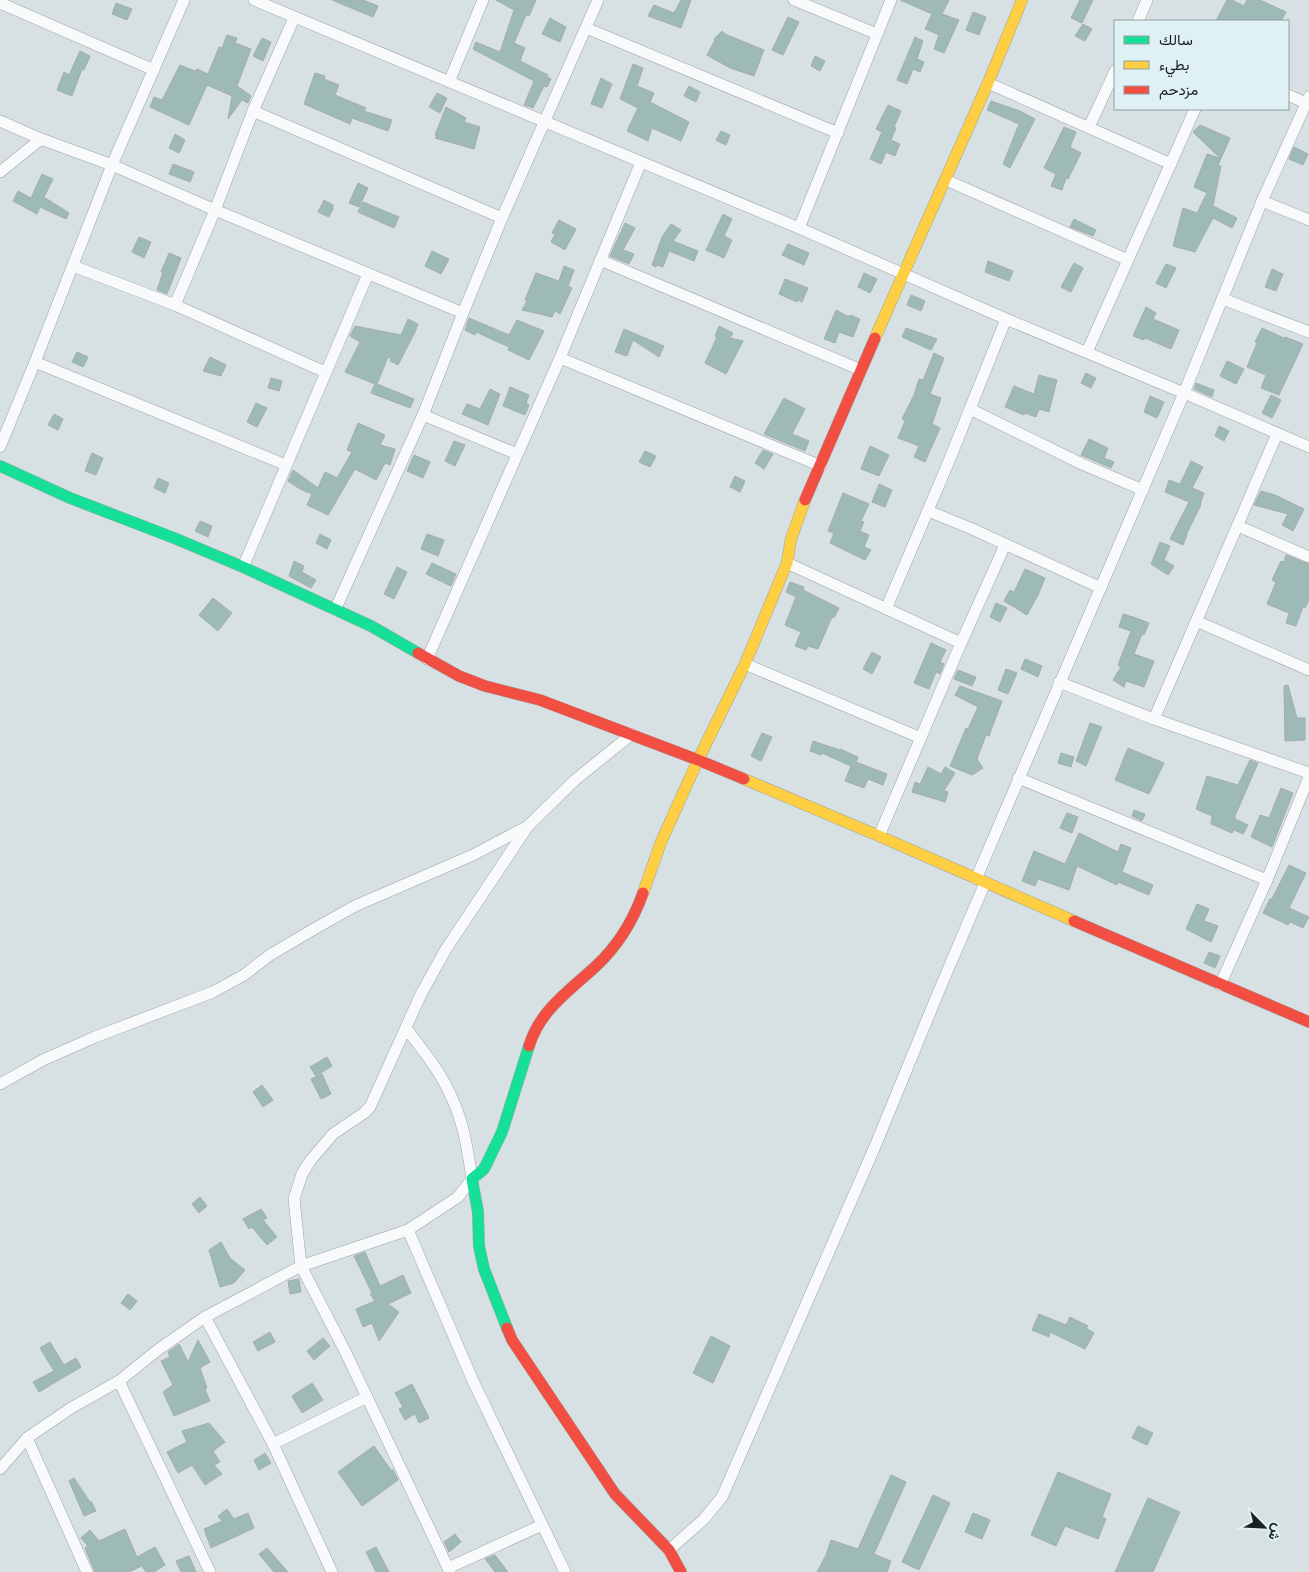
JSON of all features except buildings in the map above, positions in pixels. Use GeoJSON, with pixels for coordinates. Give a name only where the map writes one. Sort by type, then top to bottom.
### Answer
{"type":"FeatureCollection","features":[{"type":"Feature","properties":{"kind":"street"},"geometry":{"type":"LineString","coordinates":[[0,447],[74,266],[112,165],[184,0]]}},
{"type":"Feature","properties":{"kind":"street"},"geometry":{"type":"LineString","coordinates":[[254,0],[799,228],[1006,320],[1087,352],[1309,447]]}},
{"type":"Feature","properties":{"kind":"street"},"geometry":{"type":"LineString","coordinates":[[449,82],[483,0]]}},
{"type":"Feature","properties":{"kind":"street"},"geometry":{"type":"LineString","coordinates":[[335,610],[423,415],[502,218],[598,0]]}},
{"type":"Feature","properties":{"kind":"street"},"geometry":{"type":"LineString","coordinates":[[794,0],[877,34]]}},
{"type":"Feature","properties":{"kind":"street"},"geometry":{"type":"LineString","coordinates":[[799,228],[891,0]]}},
{"type":"Feature","properties":{"kind":"street"},"geometry":{"type":"LineString","coordinates":[[0,1468],[26,1438],[71,1408],[118,1381],[205,1317],[301,1266],[408,1230],[458,1197],[472,1178],[484,1169],[502,1132],[531,1038],[545,1013],[614,947],[636,912],[661,842],[698,760],[745,664],[768,604],[787,563],[791,539],[800,511],[946,180],[1022,0]]}},
{"type":"Feature","properties":{"kind":"street"},"geometry":{"type":"LineString","coordinates":[[1138,20],[1147,0]]}},
{"type":"Feature","properties":{"kind":"street"},"geometry":{"type":"LineString","coordinates":[[0,3],[154,70]]}},
{"type":"Feature","properties":{"kind":"street"},"geometry":{"type":"LineString","coordinates":[[175,305],[216,210],[252,111],[294,18]]}},
{"type":"Feature","properties":{"kind":"street"},"geometry":{"type":"LineString","coordinates":[[586,28],[838,133]]}},
{"type":"Feature","properties":{"kind":"street"},"geometry":{"type":"LineString","coordinates":[[1089,127],[1114,73]]}},
{"type":"Feature","properties":{"kind":"street"},"geometry":{"type":"LineString","coordinates":[[988,83],[1171,164]]}},
{"type":"Feature","properties":{"kind":"street"},"geometry":{"type":"LineString","coordinates":[[669,1550],[704,1518],[722,1497],[869,1162],[938,993],[1018,778],[1143,490],[1262,201],[1308,100],[1289,95]]}},
{"type":"Feature","properties":{"kind":"street"},"geometry":{"type":"LineString","coordinates":[[1087,352],[1195,110]]}},
{"type":"Feature","properties":{"kind":"street"},"geometry":{"type":"LineString","coordinates":[[252,111],[502,218]]}},
{"type":"Feature","properties":{"kind":"street"},"geometry":{"type":"LineString","coordinates":[[0,121],[41,139],[112,165],[463,313]]}},
{"type":"Feature","properties":{"kind":"street"},"geometry":{"type":"LineString","coordinates":[[0,172],[41,139]]}},
{"type":"Feature","properties":{"kind":"street"},"geometry":{"type":"LineString","coordinates":[[427,659],[560,358],[641,162]]}},
{"type":"Feature","properties":{"kind":"street"},"geometry":{"type":"LineString","coordinates":[[946,180],[1128,260]]}},
{"type":"Feature","properties":{"kind":"street"},"geometry":{"type":"LineString","coordinates":[[1262,201],[1309,220]]}},
{"type":"Feature","properties":{"kind":"street"},"geometry":{"type":"LineString","coordinates":[[600,260],[862,370]]}},
{"type":"Feature","properties":{"kind":"street"},"geometry":{"type":"LineString","coordinates":[[74,266],[175,305],[325,372]]}},
{"type":"Feature","properties":{"kind":"street"},"geometry":{"type":"LineString","coordinates":[[243,567],[368,274]]}},
{"type":"Feature","properties":{"kind":"street"},"geometry":{"type":"LineString","coordinates":[[1223,299],[1309,332]]}},
{"type":"Feature","properties":{"kind":"street"},"geometry":{"type":"LineString","coordinates":[[886,609],[1006,320]]}},
{"type":"Feature","properties":{"kind":"street"},"geometry":{"type":"LineString","coordinates":[[560,358],[821,466]]}},
{"type":"Feature","properties":{"kind":"street"},"geometry":{"type":"LineString","coordinates":[[35,362],[286,465]]}},
{"type":"Feature","properties":{"kind":"street"},"geometry":{"type":"LineString","coordinates":[[970,410],[1082,464],[1143,490]]}},
{"type":"Feature","properties":{"kind":"street"},"geometry":{"type":"LineString","coordinates":[[423,415],[517,454]]}},
{"type":"Feature","properties":{"kind":"street"},"geometry":{"type":"LineString","coordinates":[[1154,719],[1277,434]]}},
{"type":"Feature","properties":{"kind":"street"},"geometry":{"type":"LineString","coordinates":[[0,466],[70,498],[243,567],[371,626],[459,676],[485,686],[540,700],[698,760],[1309,1022]]}},
{"type":"Feature","properties":{"kind":"street"},"geometry":{"type":"LineString","coordinates":[[928,511],[970,528],[1101,588]]}},
{"type":"Feature","properties":{"kind":"street"},"geometry":{"type":"LineString","coordinates":[[1238,526],[1309,557]]}},
{"type":"Feature","properties":{"kind":"street"},"geometry":{"type":"LineString","coordinates":[[879,836],[1005,544]]}},
{"type":"Feature","properties":{"kind":"street"},"geometry":{"type":"LineString","coordinates":[[787,563],[961,643]]}},
{"type":"Feature","properties":{"kind":"street"},"geometry":{"type":"LineString","coordinates":[[1196,621],[1309,670]]}},
{"type":"Feature","properties":{"kind":"street"},"geometry":{"type":"LineString","coordinates":[[745,664],[920,738]]}},
{"type":"Feature","properties":{"kind":"street"},"geometry":{"type":"LineString","coordinates":[[1059,682],[1154,719],[1309,773]]}},
{"type":"Feature","properties":{"kind":"street"},"geometry":{"type":"LineString","coordinates":[[542,1525],[449,1570],[367,1397],[301,1266],[294,1198],[302,1174],[310,1161],[333,1134],[370,1107],[392,1054],[421,994],[446,949],[528,826],[575,780],[632,734]]}},
{"type":"Feature","properties":{"kind":"street"},"geometry":{"type":"LineString","coordinates":[[1220,985],[1267,880],[1309,777]]}},
{"type":"Feature","properties":{"kind":"street"},"geometry":{"type":"LineString","coordinates":[[1018,778],[1267,880]]}},
{"type":"Feature","properties":{"kind":"street"},"geometry":{"type":"LineString","coordinates":[[0,1084],[43,1060],[95,1037],[213,992],[244,975],[270,955],[355,906],[473,855],[528,826]]}},
{"type":"Feature","properties":{"kind":"street"},"geometry":{"type":"LineString","coordinates":[[406,1028],[444,1082],[465,1134],[478,1212],[478,1246],[484,1269],[512,1340],[615,1494],[669,1550],[681,1572]]}},
{"type":"Feature","properties":{"kind":"street"},"geometry":{"type":"LineString","coordinates":[[408,1230],[472,1380],[565,1572]]}},
{"type":"Feature","properties":{"kind":"street"},"geometry":{"type":"LineString","coordinates":[[205,1317],[273,1444],[332,1572]]}},
{"type":"Feature","properties":{"kind":"street"},"geometry":{"type":"LineString","coordinates":[[118,1381],[210,1572]]}},
{"type":"Feature","properties":{"kind":"street"},"geometry":{"type":"LineString","coordinates":[[273,1444],[367,1397]]}},
{"type":"Feature","properties":{"kind":"street"},"geometry":{"type":"LineString","coordinates":[[26,1438],[87,1572]]}},
{"type":"Feature","properties":{"kind":"traffic: fast"},"geometry":{"type":"LineString","coordinates":[[0,466],[70,498],[243,567],[371,626],[418,653]]}},
{"type":"Feature","properties":{"kind":"traffic: fast"},"geometry":{"type":"LineString","coordinates":[[507,1328],[484,1269],[479,1246],[478,1212],[472,1179],[484,1169],[502,1132],[529,1046]]}},
{"type":"Feature","properties":{"kind":"traffic: slow"},"geometry":{"type":"LineString","coordinates":[[875,338],[988,83],[1022,0]]}},
{"type":"Feature","properties":{"kind":"traffic: slow"},"geometry":{"type":"LineString","coordinates":[[643,893],[661,842],[698,760],[745,664],[787,563],[791,539],[805,500]]}},
{"type":"Feature","properties":{"kind":"traffic: slow"},"geometry":{"type":"LineString","coordinates":[[744,779],[1074,921]]}},
{"type":"Feature","properties":{"kind":"traffic: jam"},"geometry":{"type":"LineString","coordinates":[[805,500],[875,338]]}},
{"type":"Feature","properties":{"kind":"traffic: jam"},"geometry":{"type":"LineString","coordinates":[[418,653],[459,676],[485,686],[540,700],[744,779]]}},
{"type":"Feature","properties":{"kind":"traffic: jam"},"geometry":{"type":"LineString","coordinates":[[529,1046],[540,1022],[556,1002],[595,967],[618,942],[635,913],[643,893]]}},
{"type":"Feature","properties":{"kind":"traffic: jam"},"geometry":{"type":"LineString","coordinates":[[1074,921],[1309,1022]]}},
{"type":"Feature","properties":{"kind":"traffic: jam"},"geometry":{"type":"LineString","coordinates":[[507,1328],[512,1340],[615,1494],[669,1550],[681,1572]]}}]}
